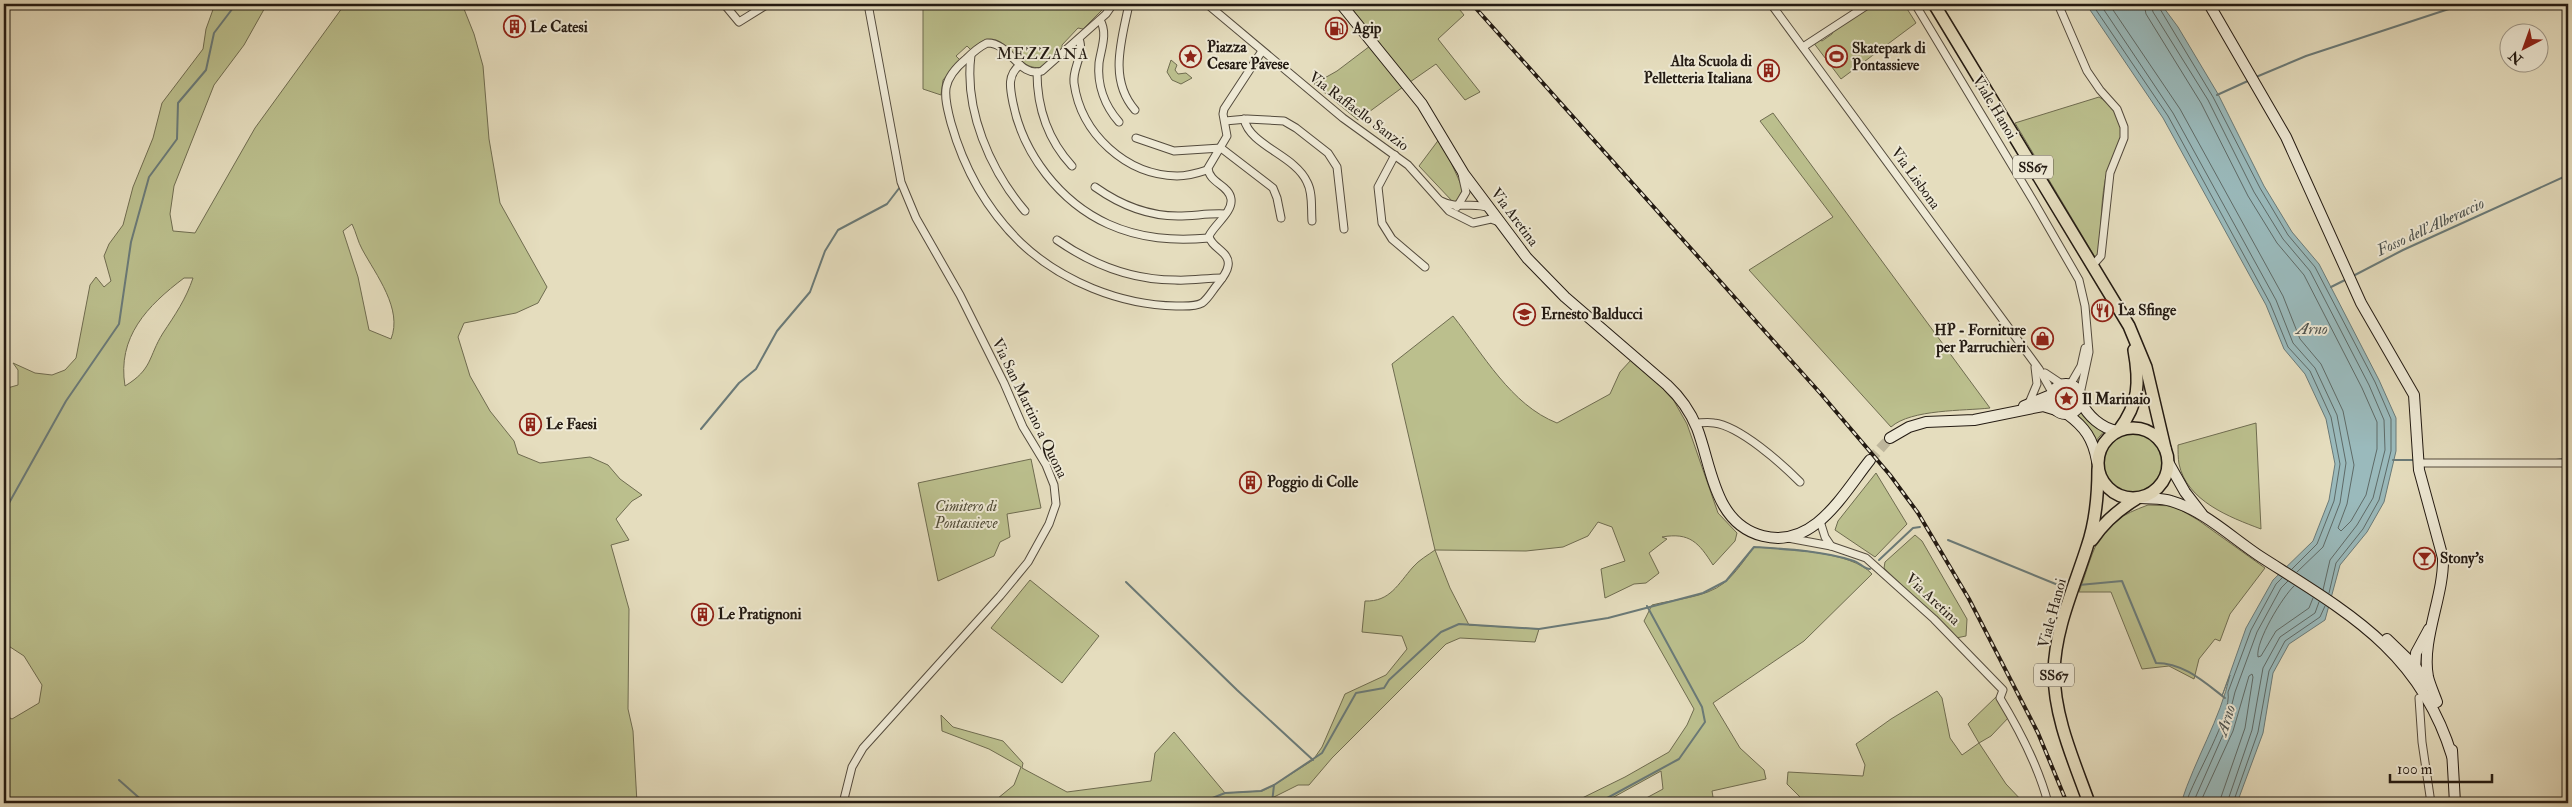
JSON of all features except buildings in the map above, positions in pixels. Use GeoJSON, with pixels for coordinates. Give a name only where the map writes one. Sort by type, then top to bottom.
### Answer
{"type":"FeatureCollection","features":[{"type":"Feature","properties":{"kind":"main road","name":"Via Aretina"},"geometry":{"type":"LineString","coordinates":[[1341,4],[1427,109],[1460,169],[1527,258],[1554,286],[1672,390],[1685,404],[1695,422],[1718,495],[1726,511],[1739,524],[1751,532],[1766,537],[1788,538],[1809,530],[1820,521],[1870,460]]}},
{"type":"Feature","properties":{"kind":"main road","name":"SS67"},"geometry":{"type":"LineString","coordinates":[[1934,4],[2093,265],[2130,331],[2146,367],[2165,448]]}},
{"type":"Feature","properties":{"kind":"main road"},"geometry":{"type":"LineString","coordinates":[[2209,4],[2286,137],[2361,303],[2414,395],[2418,463],[2443,558],[2444,572],[2425,648],[2424,661],[2415,666]]}},
{"type":"Feature","properties":{"kind":"main road","name":"SS67"},"geometry":{"type":"LineString","coordinates":[[2118,431],[2129,417],[2136,398],[2136,361],[2130,331]]}},
{"type":"Feature","properties":{"kind":"main road"},"geometry":{"type":"LineString","coordinates":[[2067,385],[2080,398],[2091,416],[2099,423],[2118,431],[2140,428],[2159,439],[2165,448],[2168,462],[2185,492],[2206,518]]}},
{"type":"Feature","properties":{"kind":"main road","name":"Viale Hanoi"},"geometry":{"type":"LineString","coordinates":[[2053,394],[2067,385]]}},
{"type":"Feature","properties":{"kind":"main road"},"geometry":{"type":"LineString","coordinates":[[2011,412],[2053,394],[2052,403],[2056,410]]}},
{"type":"Feature","properties":{"kind":"main road"},"geometry":{"type":"LineString","coordinates":[[2067,414],[2076,410],[2080,398]]}},
{"type":"Feature","properties":{"kind":"main road"},"geometry":{"type":"LineString","coordinates":[[1890,438],[1909,427],[1926,422],[1974,420],[2043,406],[2056,410]]}},
{"type":"Feature","properties":{"kind":"main road","name":"Viale Hanoi"},"geometry":{"type":"LineString","coordinates":[[2056,410],[2067,414],[2088,432],[2094,446],[2097,465],[2095,516],[2088,546],[2064,616],[2054,671],[2060,719],[2089,803]]}},
{"type":"Feature","properties":{"kind":"main road","name":"Viale Hanoi"},"geometry":{"type":"LineString","coordinates":[[2118,431],[2103,443],[2097,465],[2107,488],[2126,498],[2139,498]]}},
{"type":"Feature","properties":{"kind":"main road","name":"Viale Hanoi"},"geometry":{"type":"LineString","coordinates":[[2088,546],[2102,526],[2116,512],[2158,488],[2167,472],[2168,462]]}},
{"type":"Feature","properties":{"kind":"main road"},"geometry":{"type":"LineString","coordinates":[[2139,498],[2170,501],[2206,518],[2256,554],[2384,636],[2410,650],[2425,648]]}},
{"type":"Feature","properties":{"kind":"main road"},"geometry":{"type":"LineString","coordinates":[[2358,620],[2397,658],[2421,687],[2443,728],[2452,756]]}},
{"type":"Feature","properties":{"kind":"main road"},"geometry":{"type":"LineString","coordinates":[[2384,636],[2415,666],[2438,702]]}},
{"type":"Feature","properties":{"kind":"main road"},"geometry":{"type":"LineString","coordinates":[[2425,648],[2429,678],[2450,732],[2455,803]]}},
{"type":"Feature","properties":{"kind":"main road"},"geometry":{"type":"LineString","coordinates":[[2397,658],[2415,666]]}},
{"type":"Feature","properties":{"kind":"main road"},"geometry":{"type":"LineString","coordinates":[[2415,666],[2421,687]]}},
{"type":"Feature","properties":{"kind":"street"},"geometry":{"type":"LineString","coordinates":[[724,4],[739,22],[768,4]]}},
{"type":"Feature","properties":{"kind":"street","name":"Via San Martino a Quona"},"geometry":{"type":"LineString","coordinates":[[843,803],[852,767],[863,748],[1000,596],[1028,562],[1049,524],[1056,504],[1054,485],[1046,465],[1023,427],[1004,383],[960,295],[916,218],[901,182],[868,4]]}},
{"type":"Feature","properties":{"kind":"street"},"geometry":{"type":"LineString","coordinates":[[1113,4],[1100,20],[1079,39],[1045,68],[1037,72],[1020,65],[1005,49],[993,43],[985,44],[955,69],[947,80],[946,93],[950,119],[961,153],[976,184],[996,215],[1023,245],[1049,265],[1072,278],[1110,294],[1140,302],[1167,305],[1198,304],[1206,299],[1220,281],[1228,266],[1228,259],[1209,238]]}},
{"type":"Feature","properties":{"kind":"street"},"geometry":{"type":"LineString","coordinates":[[1129,4],[1120,52],[1119,71],[1123,91],[1135,110]]}},
{"type":"Feature","properties":{"kind":"street","name":"Via Raffaello Sanzio"},"geometry":{"type":"LineString","coordinates":[[1207,4],[1352,125],[1417,172],[1449,211],[1469,222],[1478,223],[1488,220]]}},
{"type":"Feature","properties":{"kind":"street","name":"Via Lisbona"},"geometry":{"type":"LineString","coordinates":[[1771,4],[2034,362],[2053,394]]}},
{"type":"Feature","properties":{"kind":"street"},"geometry":{"type":"LineString","coordinates":[[1803,47],[1868,4]]}},
{"type":"Feature","properties":{"kind":"street","name":"Viale Hanoi"},"geometry":{"type":"LineString","coordinates":[[1915,4],[2079,280],[2085,306],[2088,361],[2080,398]]}},
{"type":"Feature","properties":{"kind":"street"},"geometry":{"type":"LineString","coordinates":[[2058,4],[2087,70],[2100,90],[2117,109],[2124,127],[2124,138],[2110,173],[2101,256],[2093,265]]}},
{"type":"Feature","properties":{"kind":"street"},"geometry":{"type":"LineString","coordinates":[[1100,20],[1104,32],[1099,64],[1100,86],[1107,106],[1119,122]]}},
{"type":"Feature","properties":{"kind":"street"},"geometry":{"type":"LineString","coordinates":[[1079,39],[1081,51],[1074,73],[1077,97],[1089,124],[1109,148],[1132,164],[1159,174],[1178,176],[1208,170]]}},
{"type":"Feature","properties":{"kind":"street"},"geometry":{"type":"LineString","coordinates":[[1208,170],[1228,132],[1224,109],[1262,51]]}},
{"type":"Feature","properties":{"kind":"street"},"geometry":{"type":"LineString","coordinates":[[970,55],[974,107],[980,134],[1000,176],[1025,211]]}},
{"type":"Feature","properties":{"kind":"street"},"geometry":{"type":"LineString","coordinates":[[1020,65],[1012,72],[1010,83],[1018,124],[1036,160],[1059,188],[1103,221],[1136,234],[1174,240],[1209,238]]}},
{"type":"Feature","properties":{"kind":"street"},"geometry":{"type":"LineString","coordinates":[[1037,72],[1038,101],[1044,121],[1057,147],[1072,166]]}},
{"type":"Feature","properties":{"kind":"street"},"geometry":{"type":"LineString","coordinates":[[1225,121],[1244,119],[1286,122],[1331,156],[1336,168],[1344,229]]}},
{"type":"Feature","properties":{"kind":"street"},"geometry":{"type":"LineString","coordinates":[[1244,119],[1250,132],[1295,166],[1304,176],[1310,192],[1312,220]]}},
{"type":"Feature","properties":{"kind":"street"},"geometry":{"type":"LineString","coordinates":[[1136,138],[1174,151],[1220,148],[1273,188],[1281,218]]}},
{"type":"Feature","properties":{"kind":"street"},"geometry":{"type":"LineString","coordinates":[[1395,155],[1378,187],[1382,223],[1394,241],[1425,267]]}},
{"type":"Feature","properties":{"kind":"street"},"geometry":{"type":"LineString","coordinates":[[1457,206],[1466,192],[1460,169]]}},
{"type":"Feature","properties":{"kind":"street"},"geometry":{"type":"LineString","coordinates":[[1208,170],[1212,179],[1229,195],[1230,204],[1209,238]]}},
{"type":"Feature","properties":{"kind":"street"},"geometry":{"type":"LineString","coordinates":[[1095,187],[1116,200],[1144,211],[1178,216],[1225,214]]}},
{"type":"Feature","properties":{"kind":"street"},"geometry":{"type":"LineString","coordinates":[[1441,201],[1457,206],[1488,207],[1490,215],[1488,220],[1499,222]]}},
{"type":"Feature","properties":{"kind":"street"},"geometry":{"type":"LineString","coordinates":[[1057,240],[1096,263],[1135,276],[1173,280],[1220,281]]}},
{"type":"Feature","properties":{"kind":"street","name":"Viale Hanoi"},"geometry":{"type":"LineString","coordinates":[[2067,385],[2081,366],[2087,338]]}},
{"type":"Feature","properties":{"kind":"street"},"geometry":{"type":"LineString","coordinates":[[2029,403],[2037,384],[2034,362]]}},
{"type":"Feature","properties":{"kind":"street","name":"Via Lisbona"},"geometry":{"type":"LineString","coordinates":[[2039,369],[2052,380],[2067,385]]}},
{"type":"Feature","properties":{"kind":"street"},"geometry":{"type":"LineString","coordinates":[[1695,422],[1715,423],[1725,426],[1760,447],[1800,482]]}},
{"type":"Feature","properties":{"kind":"street"},"geometry":{"type":"LineString","coordinates":[[2418,463],[2568,463]]}},
{"type":"Feature","properties":{"kind":"street"},"geometry":{"type":"LineString","coordinates":[[1820,521],[1824,534],[1831,546]]}},
{"type":"Feature","properties":{"kind":"street"},"geometry":{"type":"LineString","coordinates":[[1809,530],[1818,543]]}},
{"type":"Feature","properties":{"kind":"street","name":"Via Aretina"},"geometry":{"type":"LineString","coordinates":[[1788,538],[1853,552],[1878,567],[2003,690],[2000,698],[2028,748],[2043,782],[2048,803]]}},
{"type":"Feature","properties":{"kind":"street"},"geometry":{"type":"LineString","coordinates":[[2420,698],[2422,742],[2431,803]]}},
{"type":"Feature","properties":{"kind":"green space"},"geometry":{"type":"Polygon","coordinates":[[[215,4],[267,4],[244,45],[214,85],[174,186],[170,214],[173,231],[195,233],[255,128],[345,4],[462,4],[474,34],[483,66],[489,139],[500,203],[547,287],[538,303],[516,313],[464,323],[458,337],[470,376],[490,411],[514,441],[518,454],[540,463],[590,457],[608,465],[620,479],[642,495],[632,501],[616,519],[629,540],[611,545],[629,609],[628,709],[633,731],[637,803],[4,803],[4,715],[12,719],[39,703],[42,685],[24,656],[4,643],[4,389],[18,385],[18,370],[13,363],[35,373],[52,375],[65,370],[76,358],[90,285],[96,277],[104,287],[111,281],[104,256],[109,244],[123,225],[133,187],[153,138],[162,103],[203,49],[206,29],[215,4]],[[352,224],[343,231],[358,277],[369,330],[391,339],[394,328],[391,304],[361,246],[352,224]],[[184,278],[147,312],[130,338],[124,368],[125,386],[141,374],[149,362],[158,341],[184,300],[193,278],[184,278]]]}},
{"type":"Feature","properties":{"kind":"green space"},"geometry":{"type":"Polygon","coordinates":[[[923,4],[1108,4],[1083,29],[1078,28],[1062,45],[1062,50],[1042,67],[1032,67],[1023,63],[1001,42],[992,39],[983,41],[971,50],[967,46],[956,56],[960,60],[943,80],[941,95],[923,89],[923,4]]]}},
{"type":"Feature","properties":{"kind":"green space"},"geometry":{"type":"Polygon","coordinates":[[[1345,4],[1455,4],[1464,15],[1438,39],[1480,92],[1465,100],[1436,64],[1410,82],[1345,4]]]}},
{"type":"Feature","properties":{"kind":"green space"},"geometry":{"type":"Polygon","coordinates":[[[1872,4],[1904,4],[1916,23],[1841,79],[1813,42],[1818,39],[1822,41],[1832,34],[1834,29],[1872,4]]]}},
{"type":"Feature","properties":{"kind":"green space"},"geometry":{"type":"Polygon","coordinates":[[[1370,46],[1403,87],[1358,120],[1314,84],[1337,71],[1370,46]]]}},
{"type":"Feature","properties":{"kind":"green space"},"geometry":{"type":"Polygon","coordinates":[[[1171,60],[1177,65],[1175,70],[1178,74],[1186,73],[1192,78],[1181,84],[1172,80],[1167,72],[1171,60]]]}},
{"type":"Feature","properties":{"kind":"green space"},"geometry":{"type":"Polygon","coordinates":[[[2099,97],[2109,105],[2120,120],[2121,136],[2105,181],[2099,254],[2095,257],[2015,123],[2099,97]]]}},
{"type":"Feature","properties":{"kind":"green space"},"geometry":{"type":"Polygon","coordinates":[[[1773,113],[1990,408],[1924,414],[1900,421],[1891,427],[1749,270],[1833,217],[1760,121],[1773,113]]]}},
{"type":"Feature","properties":{"kind":"green space"},"geometry":{"type":"Polygon","coordinates":[[[1440,138],[1463,189],[1457,201],[1453,202],[1419,166],[1440,138]]]}},
{"type":"Feature","properties":{"kind":"green space"},"geometry":{"type":"Polygon","coordinates":[[[1453,316],[1487,362],[1512,391],[1541,415],[1557,423],[1610,394],[1620,372],[1631,360],[1655,380],[1674,401],[1687,424],[1718,513],[1737,533],[1735,541],[1713,565],[1693,541],[1680,536],[1662,537],[1667,539],[1649,553],[1659,573],[1646,583],[1634,584],[1605,598],[1601,569],[1625,561],[1612,527],[1598,522],[1588,536],[1563,547],[1526,551],[1435,550],[1392,364],[1453,316]]]}},
{"type":"Feature","properties":{"kind":"green space"},"geometry":{"type":"Polygon","coordinates":[[[2066,390],[2072,393],[2075,399],[2072,405],[2066,408],[2060,405],[2057,399],[2060,393],[2066,390]]]}},
{"type":"Feature","properties":{"kind":"green space"},"geometry":{"type":"Polygon","coordinates":[[[2082,411],[2105,430],[2095,442],[2075,416],[2082,411]]]}},
{"type":"Feature","properties":{"kind":"green space"},"geometry":{"type":"Polygon","coordinates":[[[2256,423],[2261,529],[2223,513],[2200,498],[2184,477],[2179,464],[2178,454],[2178,445],[2256,423]]]}},
{"type":"Feature","properties":{"kind":"green space"},"geometry":{"type":"Polygon","coordinates":[[[2133,433],[2149,438],[2154,442],[2158,447],[2163,463],[2158,479],[2154,484],[2149,488],[2133,493],[2117,488],[2112,484],[2108,479],[2103,463],[2108,447],[2112,442],[2117,438],[2133,433]]]}},
{"type":"Feature","properties":{"kind":"green space","name":"Cimitero di Pontassieve"},"geometry":{"type":"Polygon","coordinates":[[[1031,459],[1041,508],[1007,514],[1010,537],[1000,542],[994,556],[938,581],[918,483],[1031,459]]]}},
{"type":"Feature","properties":{"kind":"green space"},"geometry":{"type":"Polygon","coordinates":[[[1876,473],[1907,524],[1875,557],[1835,530],[1838,521],[1876,473]]]}},
{"type":"Feature","properties":{"kind":"green space"},"geometry":{"type":"Polygon","coordinates":[[[2148,505],[2174,506],[2198,520],[2265,568],[2230,614],[2220,641],[2215,639],[2199,659],[2194,679],[2169,666],[2142,669],[2111,592],[2079,592],[2100,537],[2117,520],[2148,505]]]}},
{"type":"Feature","properties":{"kind":"green space"},"geometry":{"type":"Polygon","coordinates":[[[1915,535],[1922,541],[1967,619],[1966,636],[1956,638],[1884,568],[1885,562],[1915,535]]]}},
{"type":"Feature","properties":{"kind":"green space"},"geometry":{"type":"Polygon","coordinates":[[[1754,547],[1799,550],[1834,556],[1862,566],[1872,574],[1804,641],[1713,703],[1740,748],[1764,770],[1766,779],[1712,791],[1714,803],[1637,803],[1663,789],[1661,771],[1603,803],[1572,803],[1625,777],[1669,752],[1687,725],[1694,709],[1644,621],[1652,605],[1699,595],[1716,588],[1732,575],[1754,547]]]}},
{"type":"Feature","properties":{"kind":"green space"},"geometry":{"type":"Polygon","coordinates":[[[1435,550],[1450,588],[1469,625],[1539,629],[1535,642],[1460,638],[1446,644],[1332,758],[1309,785],[1298,785],[1274,797],[1272,803],[992,803],[1014,785],[1021,767],[989,749],[942,731],[941,715],[953,727],[1003,741],[1023,763],[1022,768],[1067,792],[1151,781],[1155,753],[1174,732],[1225,793],[1262,791],[1313,760],[1322,747],[1345,694],[1386,675],[1407,649],[1402,636],[1362,632],[1365,601],[1374,601],[1393,591],[1415,564],[1435,550]]]}},
{"type":"Feature","properties":{"kind":"green space"},"geometry":{"type":"Polygon","coordinates":[[[1030,580],[1099,636],[1062,683],[991,628],[1030,580]]]}},
{"type":"Feature","properties":{"kind":"green space"},"geometry":{"type":"Polygon","coordinates":[[[1937,691],[1942,698],[1950,738],[1962,755],[1979,743],[2006,784],[2024,803],[1806,803],[1787,784],[1788,772],[1863,776],[1865,765],[1856,744],[1891,719],[1937,691]]]}},
{"type":"Feature","properties":{"kind":"green space"},"geometry":{"type":"Polygon","coordinates":[[[1997,696],[2010,716],[1991,736],[1979,743],[1968,724],[1997,696]]]}},
{"type":"Feature","properties":{"kind":"water","name":"Arno"},"geometry":{"type":"Polygon","coordinates":[[[2086,4],[2161,4],[2178,27],[2218,94],[2264,186],[2292,232],[2319,264],[2379,380],[2396,418],[2396,451],[2384,502],[2367,532],[2340,565],[2325,620],[2289,644],[2273,673],[2263,733],[2237,803],[2181,803],[2226,692],[2230,675],[2222,696],[2246,628],[2273,580],[2313,541],[2329,500],[2335,464],[2326,419],[2305,374],[2284,349],[2266,305],[2163,118],[2086,4]]]}},
{"type":"Feature","properties":{"kind":"waterway"},"geometry":{"type":"LineString","coordinates":[[4,512],[66,401],[119,324],[131,242],[149,177],[177,139],[178,103],[206,70],[214,33],[236,4]]}},
{"type":"Feature","properties":{"kind":"waterway"},"geometry":{"type":"LineString","coordinates":[[2256,77],[2306,56],[2464,4]]}},
{"type":"Feature","properties":{"kind":"waterway"},"geometry":{"type":"LineString","coordinates":[[2217,95],[2250,80]]}},
{"type":"Feature","properties":{"kind":"waterway","name":"Fosso dell'Alberaccio"},"geometry":{"type":"LineString","coordinates":[[2353,276],[2403,250],[2568,175]]}},
{"type":"Feature","properties":{"kind":"waterway"},"geometry":{"type":"LineString","coordinates":[[701,429],[739,383],[756,369],[777,331],[810,292],[825,251],[838,230],[887,204],[900,187]]}},
{"type":"Feature","properties":{"kind":"waterway","name":"Fosso dell'Alberaccio"},"geometry":{"type":"LineString","coordinates":[[2331,287],[2347,279]]}},
{"type":"Feature","properties":{"kind":"waterway"},"geometry":{"type":"LineString","coordinates":[[2556,460],[2568,458]]}},
{"type":"Feature","properties":{"kind":"waterway"},"geometry":{"type":"LineString","coordinates":[[2393,460],[2413,460]]}},
{"type":"Feature","properties":{"kind":"waterway"},"geometry":{"type":"LineString","coordinates":[[1879,560],[1913,528],[1920,527]]}},
{"type":"Feature","properties":{"kind":"waterway"},"geometry":{"type":"LineString","coordinates":[[1948,540],[2063,587]]}},
{"type":"Feature","properties":{"kind":"waterway"},"geometry":{"type":"LineString","coordinates":[[1200,803],[1225,793],[1261,791],[1274,785],[1322,753],[1356,693],[1384,688],[1389,680],[1441,632],[1459,624],[1539,629],[1608,618],[1703,593],[1726,581],[1754,547],[1830,555],[1854,561],[1870,569]]}},
{"type":"Feature","properties":{"kind":"waterway"},"geometry":{"type":"LineString","coordinates":[[2079,585],[2122,581],[2156,663],[2176,666],[2193,674],[2225,698]]}},
{"type":"Feature","properties":{"kind":"waterway"},"geometry":{"type":"LineString","coordinates":[[1126,582],[1237,690],[1313,760]]}},
{"type":"Feature","properties":{"kind":"waterway"},"geometry":{"type":"LineString","coordinates":[[1598,803],[1679,759],[1705,722],[1702,707],[1647,606]]}},
{"type":"Feature","properties":{"kind":"waterway"},"geometry":{"type":"LineString","coordinates":[[119,780],[145,803]]}},
{"type":"Feature","properties":{"kind":"waterway"},"geometry":{"type":"LineString","coordinates":[[1272,803],[1274,785]]}},
{"type":"Feature","properties":{"kind":"tunnel"},"geometry":{"type":"LineString","coordinates":[[1870,460],[1890,438]]}},
{"type":"Feature","properties":{"kind":"railway"},"geometry":{"type":"LineString","coordinates":[[1472,4],[1821,394],[1890,475],[1918,513],[1969,599],[2038,733],[2067,803]]}},
{"type":"Feature","properties":{"kind":"place","name":"Le Catesi"},"geometry":{"type":"Point","coordinates":[514,27]}},
{"type":"Feature","properties":{"kind":"place","name":"Agip"},"geometry":{"type":"Point","coordinates":[1337,28]}},
{"type":"Feature","properties":{"kind":"place","name":"Piazza Cesare Pavese"},"geometry":{"type":"Point","coordinates":[1191,56]}},
{"type":"Feature","properties":{"kind":"place","name":"Skatepark di Pontassieve"},"geometry":{"type":"Point","coordinates":[1836,57]}},
{"type":"Feature","properties":{"kind":"place","name":"Alta Scuola di Pelletteria Italiana"},"geometry":{"type":"Point","coordinates":[1768,70]}},
{"type":"Feature","properties":{"kind":"place","name":"La Sfinge"},"geometry":{"type":"Point","coordinates":[2102,310]}},
{"type":"Feature","properties":{"kind":"place","name":"Ernesto Balducci"},"geometry":{"type":"Point","coordinates":[1525,314]}},
{"type":"Feature","properties":{"kind":"place","name":"HP - Forniture per Parruchieri"},"geometry":{"type":"Point","coordinates":[2042,339]}},
{"type":"Feature","properties":{"kind":"place","name":"Il Marinaio"},"geometry":{"type":"Point","coordinates":[2066,399]}},
{"type":"Feature","properties":{"kind":"place","name":"Le Faesi"},"geometry":{"type":"Point","coordinates":[530,424]}},
{"type":"Feature","properties":{"kind":"place","name":"Poggio di Colle"},"geometry":{"type":"Point","coordinates":[1251,482]}},
{"type":"Feature","properties":{"kind":"place","name":"Stony's"},"geometry":{"type":"Point","coordinates":[2424,558]}},
{"type":"Feature","properties":{"kind":"place","name":"Le Pratignoni"},"geometry":{"type":"Point","coordinates":[702,614]}},
{"type":"Feature","properties":{"kind":"district","name":"MEZZANA"},"geometry":{"type":"Point","coordinates":[1043,53]}}]}
